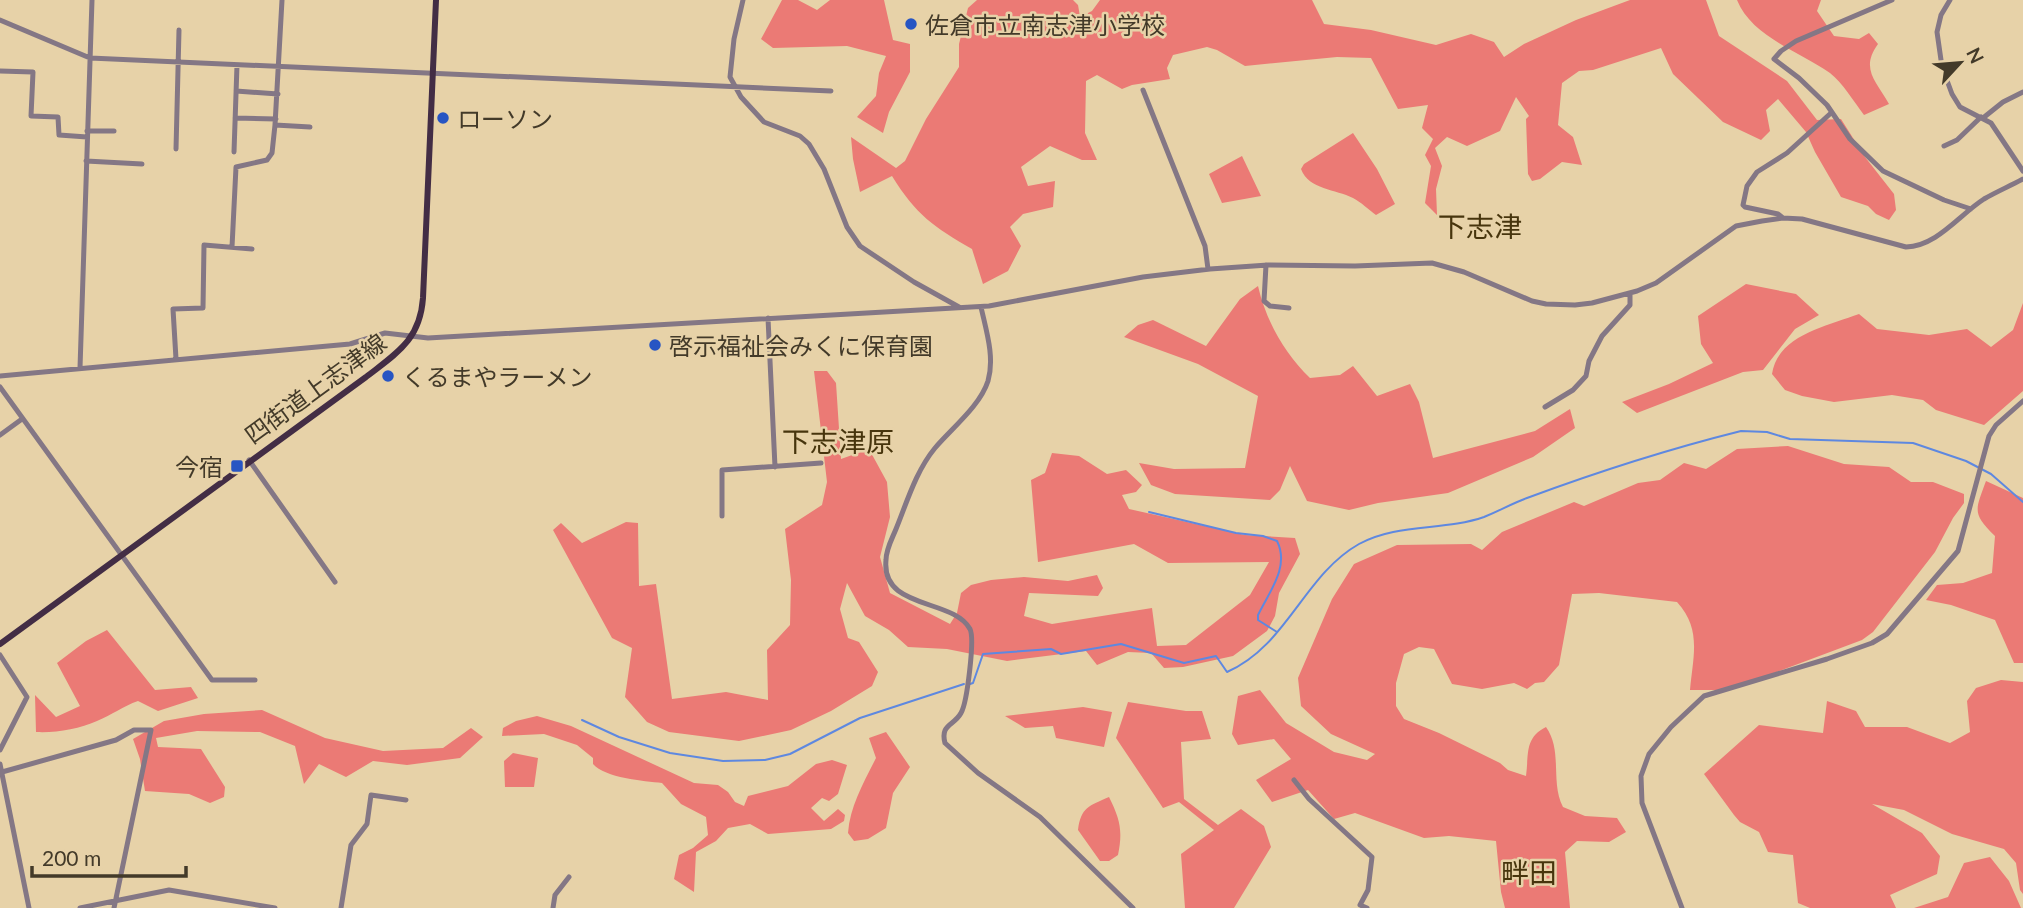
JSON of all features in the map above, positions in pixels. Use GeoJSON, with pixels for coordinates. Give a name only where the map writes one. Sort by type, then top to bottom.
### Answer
{"type":"FeatureCollection","features":[{"type":"Feature","properties":{"kind":"main road","name":"四街道上志津線"},"geometry":{"type":"LineString","coordinates":[[0,644],[389,360],[413,336],[423,305],[436,0]]}},
{"type":"Feature","properties":{"kind":"street"},"geometry":{"type":"LineString","coordinates":[[80,368],[92,0]]}},
{"type":"Feature","properties":{"kind":"street"},"geometry":{"type":"LineString","coordinates":[[232,247],[236,167],[267,160],[272,153],[278,94],[282,0]]}},
{"type":"Feature","properties":{"kind":"street"},"geometry":{"type":"LineString","coordinates":[[743,0],[734,39],[730,77],[734,87],[764,122],[800,136],[809,144],[817,155],[847,227],[860,246],[961,308]]}},
{"type":"Feature","properties":{"kind":"street"},"geometry":{"type":"LineString","coordinates":[[1892,0],[1796,41],[1774,59],[1827,105],[1850,139],[1883,171],[1944,200],[1971,209]]}},
{"type":"Feature","properties":{"kind":"street"},"geometry":{"type":"LineString","coordinates":[[1950,0],[1941,15],[1937,32],[1942,67],[1952,94],[1960,107],[1991,122],[2023,171]]}},
{"type":"Feature","properties":{"kind":"street"},"geometry":{"type":"LineString","coordinates":[[0,20],[90,58],[831,91]]}},
{"type":"Feature","properties":{"kind":"street"},"geometry":{"type":"LineString","coordinates":[[176,149],[179,30]]}},
{"type":"Feature","properties":{"kind":"street"},"geometry":{"type":"LineString","coordinates":[[234,152],[237,65]]}},
{"type":"Feature","properties":{"kind":"street"},"geometry":{"type":"LineString","coordinates":[[0,71],[33,72],[31,116],[58,117],[58,135],[114,131]]}},
{"type":"Feature","properties":{"kind":"street"},"geometry":{"type":"LineString","coordinates":[[1143,90],[1205,246],[1208,269]]}},
{"type":"Feature","properties":{"kind":"street"},"geometry":{"type":"LineString","coordinates":[[236,91],[278,94]]}},
{"type":"Feature","properties":{"kind":"street"},"geometry":{"type":"LineString","coordinates":[[1944,146],[1957,140],[2003,102],[2023,92]]}},
{"type":"Feature","properties":{"kind":"street"},"geometry":{"type":"LineString","coordinates":[[1783,218],[1778,214],[1745,207],[1747,186],[1757,172],[1787,153],[1831,113]]}},
{"type":"Feature","properties":{"kind":"street"},"geometry":{"type":"LineString","coordinates":[[235,118],[310,127]]}},
{"type":"Feature","properties":{"kind":"street"},"geometry":{"type":"LineString","coordinates":[[86,161],[142,164]]}},
{"type":"Feature","properties":{"kind":"street"},"geometry":{"type":"LineString","coordinates":[[0,376],[350,344],[385,333],[428,338],[981,307],[1122,281],[1208,269],[1266,265],[1432,263],[1464,271],[1532,301],[1559,305],[1592,303],[1656,283],[1736,226],[1783,218],[1802,219],[1912,247],[1937,236],[1995,193],[2023,179]]}},
{"type":"Feature","properties":{"kind":"street"},"geometry":{"type":"LineString","coordinates":[[176,359],[173,309],[203,308],[204,245],[252,249]]}},
{"type":"Feature","properties":{"kind":"street"},"geometry":{"type":"LineString","coordinates":[[1266,265],[1264,301],[1270,306],[1289,308]]}},
{"type":"Feature","properties":{"kind":"street"},"geometry":{"type":"LineString","coordinates":[[1545,407],[1573,390],[1586,376],[1595,348],[1630,305],[1630,293]]}},
{"type":"Feature","properties":{"kind":"street"},"geometry":{"type":"LineString","coordinates":[[981,307],[991,358],[988,382],[976,402],[927,459],[918,475],[887,554],[887,572],[891,582],[903,595],[959,618],[972,634],[974,647],[961,713],[946,726],[943,736],[945,743],[978,773],[1040,817],[1133,908]]}},
{"type":"Feature","properties":{"kind":"street"},"geometry":{"type":"LineString","coordinates":[[768,318],[775,467]]}},
{"type":"Feature","properties":{"kind":"street"},"geometry":{"type":"LineString","coordinates":[[0,387],[212,680],[255,680]]}},
{"type":"Feature","properties":{"kind":"street"},"geometry":{"type":"LineString","coordinates":[[1682,908],[1642,803],[1641,776],[1649,754],[1671,727],[1704,696],[1827,659],[1872,643],[1888,634],[1958,551],[1989,436],[1996,425],[2023,401]]}},
{"type":"Feature","properties":{"kind":"street"},"geometry":{"type":"LineString","coordinates":[[0,435],[22,419]]}},
{"type":"Feature","properties":{"kind":"street"},"geometry":{"type":"LineString","coordinates":[[249,460],[335,582]]}},
{"type":"Feature","properties":{"kind":"street"},"geometry":{"type":"LineString","coordinates":[[722,516],[722,470],[821,463]]}},
{"type":"Feature","properties":{"kind":"street"},"geometry":{"type":"LineString","coordinates":[[0,655],[27,697],[0,750]]}},
{"type":"Feature","properties":{"kind":"street"},"geometry":{"type":"LineString","coordinates":[[2,772],[116,740],[134,730],[151,730],[114,908]]}},
{"type":"Feature","properties":{"kind":"street"},"geometry":{"type":"LineString","coordinates":[[0,764],[29,908]]}},
{"type":"Feature","properties":{"kind":"street"},"geometry":{"type":"LineString","coordinates":[[1294,780],[1324,814],[1372,857],[1368,890],[1360,905],[1367,908]]}},
{"type":"Feature","properties":{"kind":"street"},"geometry":{"type":"LineString","coordinates":[[341,908],[351,845],[367,824],[371,795],[406,800]]}},
{"type":"Feature","properties":{"kind":"street"},"geometry":{"type":"LineString","coordinates":[[552,908],[555,895],[569,877]]}},
{"type":"Feature","properties":{"kind":"street"},"geometry":{"type":"LineString","coordinates":[[80,908],[169,890],[275,908]]}},
{"type":"Feature","properties":{"kind":"shaded area"},"geometry":{"type":"Polygon","coordinates":[[[782,0],[798,0],[817,10],[830,0],[884,0],[893,40],[910,44],[910,72],[889,112],[883,133],[857,117],[876,96],[879,73],[886,56],[847,46],[773,48],[761,39],[782,0]]]}},
{"type":"Feature","properties":{"kind":"shaded area"},"geometry":{"type":"Polygon","coordinates":[[[977,0],[1073,0],[1078,5],[1083,34],[1088,13],[1100,0],[1312,0],[1324,24],[1371,30],[1436,45],[1471,34],[1494,42],[1504,57],[1524,44],[1576,20],[1630,0],[1706,0],[1719,36],[1787,81],[1817,120],[1841,119],[1865,157],[1894,194],[1896,210],[1889,220],[1876,214],[1868,206],[1841,197],[1806,132],[1778,99],[1766,110],[1770,131],[1761,140],[1723,122],[1673,74],[1661,48],[1593,70],[1579,71],[1562,83],[1558,125],[1573,137],[1582,165],[1562,162],[1540,179],[1532,181],[1528,174],[1526,119],[1529,116],[1516,97],[1500,131],[1467,146],[1447,137],[1435,148],[1442,166],[1436,189],[1437,215],[1425,203],[1431,166],[1425,155],[1433,139],[1422,128],[1428,105],[1398,109],[1371,58],[1337,57],[1245,66],[1207,47],[1173,55],[1167,68],[1170,79],[1122,89],[1097,75],[1086,81],[1085,133],[1097,160],[1082,160],[1050,146],[1021,167],[1028,186],[1055,181],[1053,207],[1023,214],[1010,227],[1021,246],[1008,271],[983,284],[972,249],[927,219],[909,201],[892,176],[860,192],[851,137],[896,168],[905,161],[926,119],[959,67],[959,44],[968,8],[977,0]]]}},
{"type":"Feature","properties":{"kind":"shaded area"},"geometry":{"type":"Polygon","coordinates":[[[1737,0],[1821,0],[1817,11],[1834,36],[1859,39],[1869,33],[1878,44],[1870,61],[1870,68],[1875,82],[1889,104],[1864,115],[1835,77],[1765,34],[1744,13],[1737,0]]]}},
{"type":"Feature","properties":{"kind":"shaded area"},"geometry":{"type":"Polygon","coordinates":[[[1353,133],[1377,169],[1395,204],[1376,215],[1353,198],[1316,185],[1301,169],[1304,164],[1353,133]]]}},
{"type":"Feature","properties":{"kind":"shaded area"},"geometry":{"type":"Polygon","coordinates":[[[1242,156],[1261,196],[1222,203],[1209,174],[1242,156]]]}},
{"type":"Feature","properties":{"kind":"shaded area"},"geometry":{"type":"Polygon","coordinates":[[[1746,284],[1796,294],[1819,315],[1795,329],[1763,370],[1743,372],[1637,413],[1622,402],[1713,363],[1701,344],[1698,316],[1746,284]]]}},
{"type":"Feature","properties":{"kind":"shaded area"},"geometry":{"type":"Polygon","coordinates":[[[1258,286],[1266,312],[1278,336],[1292,358],[1310,378],[1340,375],[1353,366],[1377,396],[1410,384],[1419,402],[1433,458],[1535,431],[1570,409],[1575,428],[1533,457],[1448,493],[1349,510],[1307,501],[1290,466],[1280,490],[1270,500],[1175,494],[1151,485],[1139,463],[1174,469],[1245,468],[1258,396],[1198,364],[1124,337],[1138,325],[1153,320],[1206,346],[1240,299],[1258,286]]]}},
{"type":"Feature","properties":{"kind":"shaded area"},"geometry":{"type":"Polygon","coordinates":[[[2023,303],[2023,391],[1984,425],[1936,410],[1923,400],[1892,395],[1834,402],[1802,396],[1785,390],[1772,374],[1776,361],[1794,341],[1819,328],[1859,314],[1877,329],[1929,335],[1967,329],[1991,347],[2013,330],[2023,303]]]}},
{"type":"Feature","properties":{"kind":"shaded area"},"geometry":{"type":"Polygon","coordinates":[[[814,371],[827,371],[836,383],[841,459],[869,449],[887,482],[890,517],[880,557],[890,593],[950,624],[957,613],[961,593],[971,585],[1024,577],[1068,581],[1097,575],[1103,588],[1098,596],[1029,593],[1024,616],[1052,624],[1152,608],[1157,646],[1186,645],[1250,595],[1269,562],[1168,563],[1134,544],[1038,562],[1031,480],[1045,473],[1052,453],[1079,456],[1107,474],[1126,470],[1142,485],[1136,492],[1122,495],[1129,509],[1245,535],[1295,538],[1300,554],[1279,593],[1275,616],[1267,631],[1233,656],[1183,667],[1164,668],[1151,653],[1128,652],[1097,665],[1086,651],[1007,661],[947,649],[908,647],[889,630],[865,616],[847,583],[840,609],[848,638],[859,642],[878,672],[872,686],[831,711],[791,730],[739,741],[669,732],[647,722],[625,697],[632,648],[612,638],[553,530],[561,523],[582,543],[626,522],[638,523],[639,586],[656,584],[672,699],[726,692],[768,700],[767,650],[790,625],[791,580],[785,529],[822,505],[827,482],[814,371]]]}},
{"type":"Feature","properties":{"kind":"shaded area"},"geometry":{"type":"Polygon","coordinates":[[[1788,446],[1844,464],[1889,467],[1911,482],[1933,482],[1964,494],[1964,503],[1935,552],[1873,632],[1862,640],[1729,690],[1690,690],[1694,654],[1693,633],[1685,612],[1677,602],[1599,593],[1572,594],[1559,665],[1544,682],[1535,683],[1527,689],[1514,683],[1482,689],[1452,684],[1434,649],[1419,647],[1404,654],[1396,683],[1396,706],[1404,719],[1439,733],[1500,763],[1508,770],[1526,776],[1531,742],[1539,731],[1546,727],[1554,746],[1557,787],[1563,807],[1585,816],[1617,818],[1626,832],[1609,842],[1577,841],[1565,852],[1570,908],[1505,908],[1496,841],[1449,836],[1424,838],[1355,813],[1334,819],[1308,790],[1272,802],[1256,780],[1291,759],[1274,739],[1238,745],[1232,734],[1238,696],[1260,690],[1286,723],[1334,752],[1367,760],[1375,754],[1331,734],[1301,706],[1298,678],[1332,599],[1354,564],[1397,545],[1471,544],[1482,550],[1502,532],[1574,502],[1584,506],[1638,483],[1660,480],[1684,463],[1706,469],[1737,449],[1788,446]]]}},
{"type":"Feature","properties":{"kind":"shaded area"},"geometry":{"type":"Polygon","coordinates":[[[1986,481],[2023,498],[2023,663],[2014,663],[1995,620],[1951,605],[1926,600],[1937,585],[1963,583],[1992,573],[1995,536],[1982,522],[1978,511],[1986,481]]]}},
{"type":"Feature","properties":{"kind":"shaded area"},"geometry":{"type":"Polygon","coordinates":[[[107,630],[155,690],[191,687],[198,698],[158,711],[138,701],[83,726],[36,732],[35,695],[56,717],[80,706],[57,663],[86,641],[107,630]]]}},
{"type":"Feature","properties":{"kind":"shaded area"},"geometry":{"type":"Polygon","coordinates":[[[2001,680],[2023,682],[2023,894],[2016,863],[2004,849],[1952,834],[1904,810],[1872,804],[1922,833],[1940,856],[1937,874],[1890,895],[1896,908],[1810,908],[1798,903],[1793,855],[1768,852],[1759,832],[1740,822],[1704,774],[1759,725],[1823,733],[1827,701],[1856,711],[1865,727],[1907,727],[1950,743],[1970,732],[1967,701],[1976,688],[2001,680]]]}},
{"type":"Feature","properties":{"kind":"shaded area"},"geometry":{"type":"Polygon","coordinates":[[[1128,702],[1202,711],[1211,739],[1181,742],[1184,799],[1218,825],[1241,809],[1264,826],[1271,847],[1234,908],[1185,908],[1181,854],[1214,830],[1179,802],[1163,808],[1116,738],[1128,702]]]}},
{"type":"Feature","properties":{"kind":"shaded area"},"geometry":{"type":"Polygon","coordinates":[[[1083,707],[1112,712],[1104,747],[1056,738],[1053,726],[1025,728],[1005,716],[1083,707]]]}},
{"type":"Feature","properties":{"kind":"shaded area"},"geometry":{"type":"Polygon","coordinates":[[[262,710],[325,738],[383,751],[443,748],[471,728],[483,737],[460,758],[407,765],[373,761],[346,777],[319,764],[304,784],[295,746],[260,732],[197,731],[156,738],[158,747],[201,749],[225,787],[224,797],[210,803],[189,794],[145,791],[140,759],[133,739],[164,721],[204,714],[262,710]]]}},
{"type":"Feature","properties":{"kind":"shaded area"},"geometry":{"type":"Polygon","coordinates":[[[537,716],[571,726],[694,783],[718,785],[728,792],[735,802],[744,806],[748,796],[788,786],[816,764],[832,760],[847,765],[838,794],[829,801],[822,798],[811,808],[824,821],[838,809],[845,815],[844,821],[831,829],[768,834],[750,824],[728,828],[716,841],[696,852],[694,892],[674,879],[679,855],[693,848],[708,835],[706,817],[681,804],[662,783],[606,773],[593,764],[593,758],[577,745],[544,734],[502,736],[503,728],[516,721],[537,716]]]}},
{"type":"Feature","properties":{"kind":"shaded area"},"geometry":{"type":"Polygon","coordinates":[[[886,732],[910,767],[893,793],[886,828],[868,839],[854,841],[848,833],[852,813],[876,758],[869,738],[886,732]]]}},
{"type":"Feature","properties":{"kind":"shaded area"},"geometry":{"type":"Polygon","coordinates":[[[513,753],[538,758],[534,787],[505,787],[504,761],[513,753]]]}},
{"type":"Feature","properties":{"kind":"shaded area"},"geometry":{"type":"Polygon","coordinates":[[[1109,797],[1120,825],[1120,847],[1118,855],[1109,861],[1100,861],[1078,830],[1081,816],[1087,808],[1109,797]]]}},
{"type":"Feature","properties":{"kind":"shaded area"},"geometry":{"type":"Polygon","coordinates":[[[1990,857],[2009,881],[2021,908],[1914,908],[1948,897],[1964,863],[1990,857]]]}},
{"type":"Feature","properties":{"kind":"waterway"},"geometry":{"type":"LineString","coordinates":[[970,684],[973,683],[983,654],[1051,649],[1061,654],[1121,644],[1184,663],[1216,656],[1227,672],[1248,660],[1265,645],[1324,573],[1340,557],[1359,544],[1389,533],[1484,517],[1522,500],[1606,470],[1741,431],[1767,432],[1790,439],[1913,443],[1966,461],[1991,474],[2023,502]]}},
{"type":"Feature","properties":{"kind":"waterway"},"geometry":{"type":"LineString","coordinates":[[1149,512],[1277,541],[1280,570],[1258,615],[1258,620],[1277,632]]}},
{"type":"Feature","properties":{"kind":"waterway"},"geometry":{"type":"LineString","coordinates":[[582,720],[619,737],[670,753],[723,761],[765,760],[790,754],[860,718],[964,684]]}},
{"type":"Feature","properties":{"kind":"place","name":"佐倉市立南志津小学校"},"geometry":{"type":"Point","coordinates":[911,24]}},
{"type":"Feature","properties":{"kind":"place","name":"ローソン"},"geometry":{"type":"Point","coordinates":[443,118]}},
{"type":"Feature","properties":{"kind":"place","name":"啓示福祉会みくに保育園"},"geometry":{"type":"Point","coordinates":[655,345]}},
{"type":"Feature","properties":{"kind":"place","name":"くるまやラーメン"},"geometry":{"type":"Point","coordinates":[388,376]}},
{"type":"Feature","properties":{"kind":"place","name":"今宿"},"geometry":{"type":"Point","coordinates":[237,466]}},
{"type":"Feature","properties":{"kind":"district","name":"下志津"},"geometry":{"type":"Point","coordinates":[1480,226]}},
{"type":"Feature","properties":{"kind":"district","name":"下志津原"},"geometry":{"type":"Point","coordinates":[838,441]}},
{"type":"Feature","properties":{"kind":"district","name":"畔田"},"geometry":{"type":"Point","coordinates":[1529,872]}}]}
